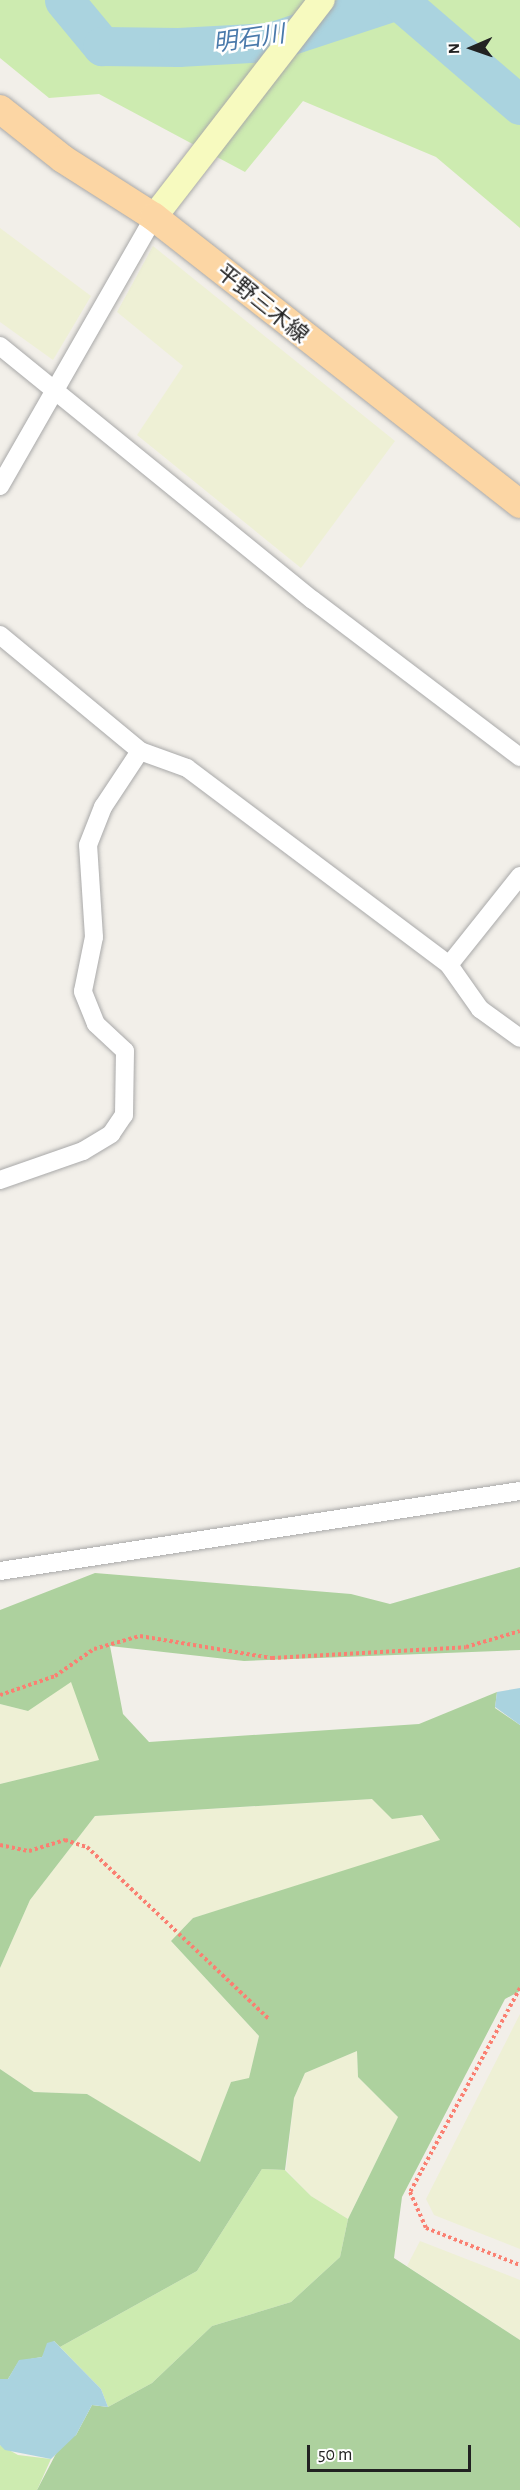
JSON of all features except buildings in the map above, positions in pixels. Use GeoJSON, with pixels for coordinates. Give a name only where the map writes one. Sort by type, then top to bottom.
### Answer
{"type":"FeatureCollection","features":[{"type":"Feature","properties":{"kind":"main road","name":"平野三木線"},"geometry":{"type":"LineString","coordinates":[[0,109],[63,159],[158,210],[520,504]]}},
{"type":"Feature","properties":{"kind":"street"},"geometry":{"type":"LineString","coordinates":[[0,486],[54,386],[158,210],[322,0]]}},
{"type":"Feature","properties":{"kind":"street"},"geometry":{"type":"LineString","coordinates":[[0,346],[54,386],[313,600],[520,757]]}},
{"type":"Feature","properties":{"kind":"street"},"geometry":{"type":"LineString","coordinates":[[0,635],[140,751],[188,768],[449,965],[480,1009],[520,1038]]}},
{"type":"Feature","properties":{"kind":"street"},"geometry":{"type":"LineString","coordinates":[[0,1180],[83,1151],[111,1134],[124,1115],[125,1051],[96,1024],[83,991],[94,937],[88,845],[103,807],[140,751]]}},
{"type":"Feature","properties":{"kind":"street"},"geometry":{"type":"LineString","coordinates":[[449,965],[520,876]]}},
{"type":"Feature","properties":{"kind":"street"},"geometry":{"type":"LineString","coordinates":[[0,1571],[520,1491]]}},
{"type":"Feature","properties":{"kind":"path"},"geometry":{"type":"LineString","coordinates":[[0,1695],[55,1676],[94,1648],[140,1636],[272,1658],[466,1647],[520,1631]]}},
{"type":"Feature","properties":{"kind":"path"},"geometry":{"type":"LineString","coordinates":[[0,1845],[29,1851],[65,1839],[87,1847],[269,2019]]}},
{"type":"Feature","properties":{"kind":"path"},"geometry":{"type":"LineString","coordinates":[[520,1988],[410,2193],[426,2228],[520,2265]]}},
{"type":"Feature","properties":{"kind":"green space"},"geometry":{"type":"Polygon","coordinates":[[[0,0],[520,0],[520,94],[438,24],[427,37],[446,61],[520,121],[520,228],[436,157],[303,101],[245,172],[99,94],[49,98],[0,58],[0,0]]]}},
{"type":"Feature","properties":{"kind":"green space"},"geometry":{"type":"Polygon","coordinates":[[[0,228],[91,296],[53,360],[0,322],[0,228]]]}},
{"type":"Feature","properties":{"kind":"green space"},"geometry":{"type":"Polygon","coordinates":[[[153,246],[395,441],[301,568],[137,435],[183,366],[117,312],[153,246]]]}},
{"type":"Feature","properties":{"kind":"green space"},"geometry":{"type":"Polygon","coordinates":[[[520,1567],[520,1650],[244,1661],[110,1646],[123,1714],[149,1742],[419,1724],[497,1692],[495,1708],[520,1725],[520,1991],[505,1999],[402,2197],[394,2258],[520,2340],[520,2490],[37,2490],[61,2444],[76,2435],[92,2405],[108,2407],[152,2383],[212,2326],[291,2302],[340,2257],[348,2219],[398,2117],[358,2077],[357,2051],[305,2073],[294,2098],[285,2170],[262,2169],[197,2271],[60,2347],[54,2341],[42,2357],[19,2361],[8,2379],[0,2379],[0,2069],[34,2092],[87,2094],[200,2162],[231,2082],[249,2078],[259,2036],[171,1941],[193,1918],[440,1840],[422,1815],[392,1819],[372,1799],[95,1816],[30,1900],[0,1968],[0,1784],[99,1760],[71,1682],[28,1711],[0,1704],[0,1610],[95,1573],[351,1594],[390,1604],[520,1567]]]}},
{"type":"Feature","properties":{"kind":"green space"},"geometry":{"type":"Polygon","coordinates":[[[71,1681],[100,1760],[0,1784],[0,1704],[28,1711],[71,1681]]]}},
{"type":"Feature","properties":{"kind":"green space"},"geometry":{"type":"Polygon","coordinates":[[[373,1799],[392,1818],[421,1815],[441,1841],[193,1918],[171,1941],[259,2036],[249,2079],[231,2082],[200,2163],[87,2094],[34,2092],[0,2069],[0,1968],[30,1900],[95,1816],[373,1799]]]}},
{"type":"Feature","properties":{"kind":"green space"},"geometry":{"type":"Polygon","coordinates":[[[520,2014],[520,2249],[434,2215],[426,2199],[520,2014]]]}},
{"type":"Feature","properties":{"kind":"green space"},"geometry":{"type":"Polygon","coordinates":[[[357,2051],[358,2077],[398,2117],[348,2219],[311,2196],[286,2170],[294,2098],[305,2073],[357,2051]]]}},
{"type":"Feature","properties":{"kind":"green space"},"geometry":{"type":"Polygon","coordinates":[[[262,2169],[285,2170],[311,2196],[348,2219],[340,2257],[291,2302],[212,2326],[152,2383],[108,2407],[101,2389],[60,2347],[197,2271],[262,2169]]]}},
{"type":"Feature","properties":{"kind":"green space"},"geometry":{"type":"Polygon","coordinates":[[[420,2241],[520,2280],[520,2340],[407,2266],[420,2241]]]}},
{"type":"Feature","properties":{"kind":"green space"},"geometry":{"type":"Polygon","coordinates":[[[0,2445],[18,2455],[51,2459],[37,2490],[0,2490],[0,2445]]]}},
{"type":"Feature","properties":{"kind":"water"},"geometry":{"type":"Polygon","coordinates":[[[438,24],[520,94],[520,121],[446,61],[427,37],[438,24]]]}},
{"type":"Feature","properties":{"kind":"water"},"geometry":{"type":"Polygon","coordinates":[[[520,1688],[520,1725],[495,1707],[497,1692],[520,1688]]]}},
{"type":"Feature","properties":{"kind":"water"},"geometry":{"type":"Polygon","coordinates":[[[54,2341],[101,2389],[108,2407],[92,2405],[76,2435],[51,2459],[5,2450],[0,2445],[0,2379],[8,2379],[19,2360],[42,2357],[47,2343],[54,2341]]]}},
{"type":"Feature","properties":{"kind":"waterway","name":"明石川"},"geometry":{"type":"LineString","coordinates":[[64,0],[102,46],[178,47],[270,42],[398,0],[520,105]]}}]}
